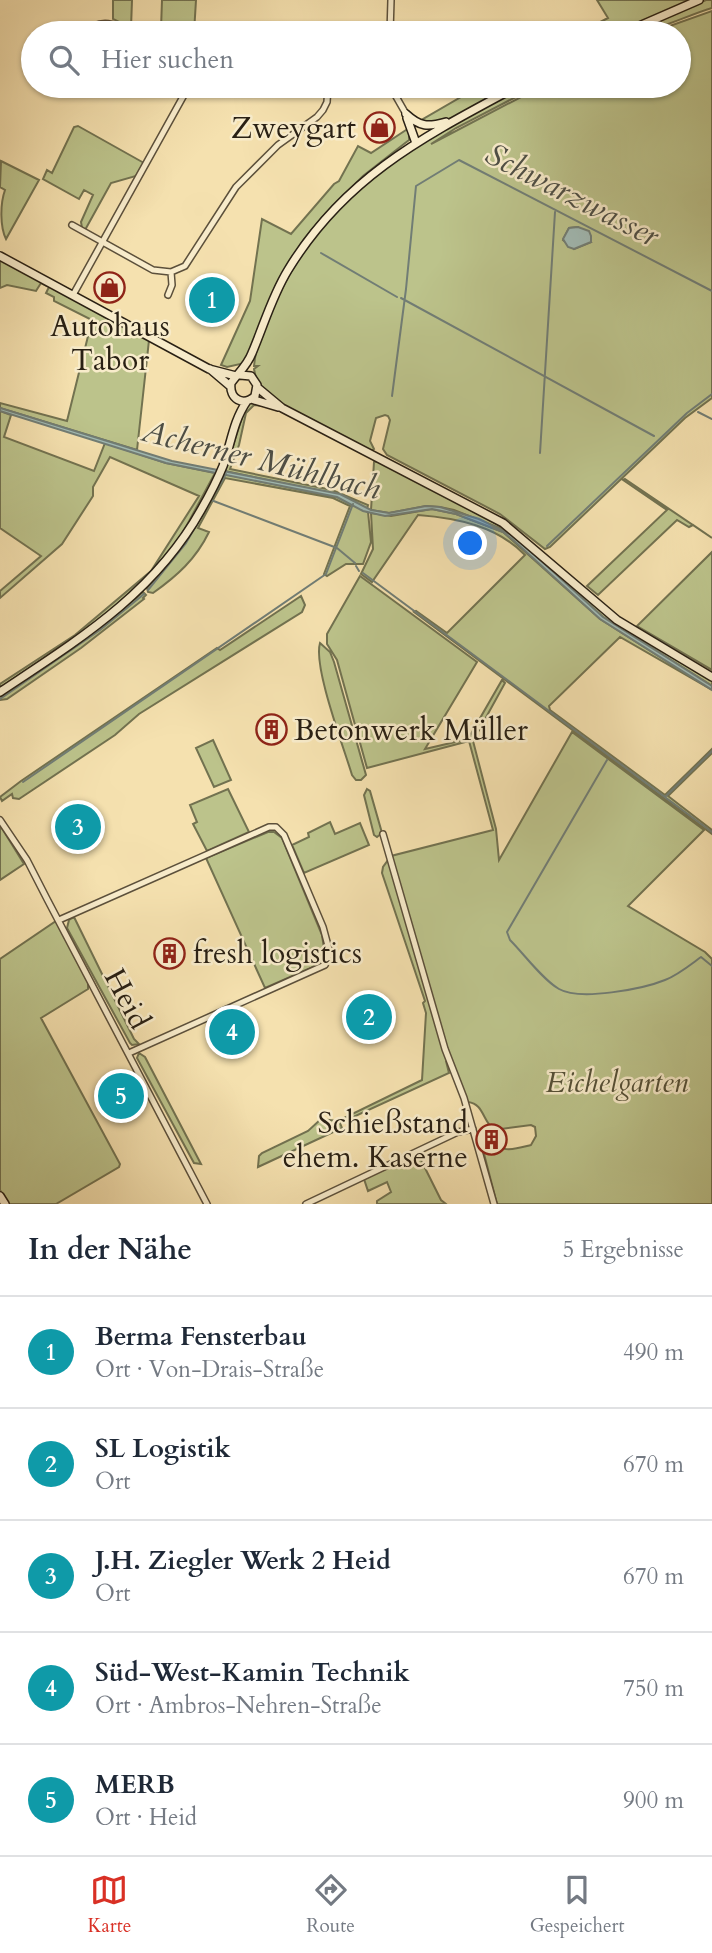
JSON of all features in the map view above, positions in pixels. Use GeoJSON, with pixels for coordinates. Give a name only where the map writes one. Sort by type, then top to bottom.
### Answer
{"type":"FeatureCollection","features":[{"type":"Feature","properties":{"kind":"street"},"geometry":{"type":"LineString","coordinates":[[390,21],[391,0]]}},
{"type":"Feature","properties":{"kind":"street"},"geometry":{"type":"LineString","coordinates":[[651,21],[699,0]]}},
{"type":"Feature","properties":{"kind":"street"},"geometry":{"type":"LineString","coordinates":[[73,295],[183,98]]}},
{"type":"Feature","properties":{"kind":"street"},"geometry":{"type":"LineString","coordinates":[[72,225],[153,270],[178,270],[188,262],[227,198],[256,166],[323,110],[327,98]]}},
{"type":"Feature","properties":{"kind":"street"},"geometry":{"type":"LineString","coordinates":[[397,98],[419,140]]}},
{"type":"Feature","properties":{"kind":"street"},"geometry":{"type":"LineString","coordinates":[[230,386],[252,353],[286,273],[337,205],[362,181],[419,140],[495,98]]}},
{"type":"Feature","properties":{"kind":"street"},"geometry":{"type":"LineString","coordinates":[[406,114],[417,124],[431,126],[455,120]]}},
{"type":"Feature","properties":{"kind":"street"},"geometry":{"type":"LineString","coordinates":[[417,124],[419,140]]}},
{"type":"Feature","properties":{"kind":"street"},"geometry":{"type":"LineString","coordinates":[[0,256],[209,369],[230,386],[235,398],[235,422],[223,467],[196,518],[169,559],[130,600],[108,618],[0,692]]}},
{"type":"Feature","properties":{"kind":"street"},"geometry":{"type":"LineString","coordinates":[[168,295],[172,285],[172,272]]}},
{"type":"Feature","properties":{"kind":"street"},"geometry":{"type":"LineString","coordinates":[[252,353],[252,377],[258,388],[282,408],[503,523],[617,620],[712,677]]}},
{"type":"Feature","properties":{"kind":"street"},"geometry":{"type":"LineString","coordinates":[[209,369],[252,377]]}},
{"type":"Feature","properties":{"kind":"street"},"geometry":{"type":"LineString","coordinates":[[235,422],[258,388]]}},
{"type":"Feature","properties":{"kind":"street"},"geometry":{"type":"LineString","coordinates":[[235,398],[282,408]]}},
{"type":"Feature","properties":{"kind":"street","name":"Heid"},"geometry":{"type":"LineString","coordinates":[[0,820],[27,860],[206,1204]]}},
{"type":"Feature","properties":{"kind":"street"},"geometry":{"type":"LineString","coordinates":[[59,920],[269,827],[276,827],[284,835],[323,927],[330,953],[325,965],[129,1053]]}},
{"type":"Feature","properties":{"kind":"street"},"geometry":{"type":"LineString","coordinates":[[383,834],[445,1049],[464,1098],[494,1204]]}},
{"type":"Feature","properties":{"kind":"street"},"geometry":{"type":"LineString","coordinates":[[306,1204],[458,1132],[473,1129]]}},
{"type":"Feature","properties":{"kind":"street"},"geometry":{"type":"LineString","coordinates":[[0,1196],[5,1204]]}},
{"type":"Feature","properties":{"kind":"green space"},"geometry":{"type":"Polygon","coordinates":[[[113,0],[132,0],[131,21],[113,19],[113,0]]]}},
{"type":"Feature","properties":{"kind":"green space"},"geometry":{"type":"Polygon","coordinates":[[[162,0],[196,0],[195,21],[161,21],[162,0]]]}},
{"type":"Feature","properties":{"kind":"green space"},"geometry":{"type":"Polygon","coordinates":[[[597,0],[691,0],[645,21],[602,21],[608,18],[597,0]]]}},
{"type":"Feature","properties":{"kind":"green space"},"geometry":{"type":"Polygon","coordinates":[[[706,0],[712,0],[712,8],[676,21],[658,21],[706,0]]]}},
{"type":"Feature","properties":{"kind":"green space"},"geometry":{"type":"Polygon","coordinates":[[[712,11],[712,398],[685,418],[545,549],[500,514],[387,455],[383,449],[390,420],[388,416],[376,418],[370,441],[374,449],[370,452],[280,403],[262,389],[256,377],[254,369],[258,366],[254,366],[255,357],[269,317],[297,262],[321,228],[380,172],[414,148],[502,98],[514,98],[431,144],[519,98],[691,98],[691,21],[684,21],[712,11]],[[578,227],[569,228],[563,240],[574,249],[591,242],[578,227]]]}},
{"type":"Feature","properties":{"kind":"green space"},"geometry":{"type":"Polygon","coordinates":[[[459,98],[491,98],[443,121],[418,122],[459,98]]]}},
{"type":"Feature","properties":{"kind":"green space"},"geometry":{"type":"Polygon","coordinates":[[[78,126],[144,163],[136,176],[111,183],[85,230],[81,222],[93,195],[84,190],[79,199],[43,179],[47,170],[52,173],[74,127],[78,126]]]}},
{"type":"Feature","properties":{"kind":"green space"},"geometry":{"type":"Polygon","coordinates":[[[409,128],[409,140],[363,176],[304,239],[275,287],[245,363],[227,367],[221,365],[250,301],[262,219],[291,234],[339,181],[358,146],[371,153],[409,128]]]}},
{"type":"Feature","properties":{"kind":"green space"},"geometry":{"type":"Polygon","coordinates":[[[1,161],[39,180],[6,239],[2,222],[5,190],[0,187],[1,161]]]}},
{"type":"Feature","properties":{"kind":"green space"},"geometry":{"type":"Polygon","coordinates":[[[0,258],[149,340],[137,450],[0,408],[0,403],[67,421],[92,320],[54,301],[54,297],[46,293],[49,287],[41,283],[36,291],[7,285],[0,288],[0,258]]]}},
{"type":"Feature","properties":{"kind":"green space"},"geometry":{"type":"Polygon","coordinates":[[[253,402],[263,406],[254,405],[246,413],[230,469],[332,490],[368,505],[367,509],[347,497],[225,471],[246,405],[253,402]]]}},
{"type":"Feature","properties":{"kind":"green space"},"geometry":{"type":"Polygon","coordinates":[[[0,411],[11,415],[4,437],[94,471],[105,443],[166,463],[215,473],[180,538],[157,570],[104,617],[0,688],[0,684],[75,635],[151,571],[199,496],[110,457],[93,487],[93,496],[62,544],[0,598],[0,591],[41,556],[0,528],[0,411]]]}},
{"type":"Feature","properties":{"kind":"green space"},"geometry":{"type":"Polygon","coordinates":[[[379,461],[510,531],[604,613],[712,679],[712,686],[603,617],[505,530],[440,507],[426,506],[389,513],[371,510],[374,462],[379,461]]]}},
{"type":"Feature","properties":{"kind":"green space"},"geometry":{"type":"Polygon","coordinates":[[[224,474],[337,497],[368,512],[371,542],[363,564],[346,564],[327,576],[324,574],[350,506],[333,498],[225,478],[198,528],[209,532],[198,551],[170,580],[153,593],[148,592],[147,588],[186,541],[224,474]]]}},
{"type":"Feature","properties":{"kind":"green space"},"geometry":{"type":"Polygon","coordinates":[[[623,480],[693,525],[689,527],[677,520],[598,595],[587,586],[667,510],[623,480]]]}},
{"type":"Feature","properties":{"kind":"green space"},"geometry":{"type":"Polygon","coordinates":[[[432,509],[456,514],[503,532],[600,619],[712,690],[620,637],[549,706],[550,710],[665,795],[712,749],[712,753],[668,796],[712,830],[712,834],[414,612],[447,633],[525,555],[514,545],[476,525],[418,515],[372,582],[361,574],[373,549],[371,513],[391,516],[432,509]]]}},
{"type":"Feature","properties":{"kind":"green space"},"geometry":{"type":"Polygon","coordinates":[[[712,552],[712,670],[637,626],[712,552]]]}},
{"type":"Feature","properties":{"kind":"green space","name":"Eichelgarten"},"geometry":{"type":"Polygon","coordinates":[[[360,576],[477,662],[425,749],[468,739],[502,680],[505,683],[473,741],[496,829],[499,860],[572,732],[704,830],[628,906],[705,952],[712,959],[712,1204],[497,1204],[483,1150],[531,1145],[536,1136],[535,1127],[531,1125],[494,1130],[480,1109],[468,1102],[446,1061],[449,1073],[340,1123],[342,1128],[258,1167],[262,1153],[308,1131],[321,1119],[338,1121],[422,1080],[425,1001],[382,873],[383,867],[391,856],[493,830],[469,741],[367,768],[337,660],[327,644],[327,634],[360,576]]]}},
{"type":"Feature","properties":{"kind":"green space"},"geometry":{"type":"Polygon","coordinates":[[[143,592],[146,595],[144,599],[81,648],[7,699],[0,700],[0,696],[110,620],[143,592]]]}},
{"type":"Feature","properties":{"kind":"green space"},"geometry":{"type":"Polygon","coordinates":[[[301,596],[305,605],[302,612],[139,714],[115,735],[19,799],[13,798],[12,794],[2,801],[0,797],[21,781],[217,648],[220,650],[301,596]]]}},
{"type":"Feature","properties":{"kind":"green space"},"geometry":{"type":"Polygon","coordinates":[[[320,643],[330,652],[334,662],[366,775],[361,780],[356,780],[352,775],[330,708],[321,670],[320,643]]]}},
{"type":"Feature","properties":{"kind":"green space"},"geometry":{"type":"Polygon","coordinates":[[[213,740],[231,780],[214,787],[196,748],[213,740]]]}},
{"type":"Feature","properties":{"kind":"green space"},"geometry":{"type":"Polygon","coordinates":[[[228,789],[249,832],[207,851],[193,824],[197,822],[190,805],[228,789]]]}},
{"type":"Feature","properties":{"kind":"green space"},"geometry":{"type":"Polygon","coordinates":[[[367,789],[370,791],[382,833],[377,837],[374,835],[364,795],[367,789]]]}},
{"type":"Feature","properties":{"kind":"green space"},"geometry":{"type":"Polygon","coordinates":[[[330,822],[335,834],[360,823],[369,845],[304,873],[292,845],[330,822]]]}},
{"type":"Feature","properties":{"kind":"green space"},"geometry":{"type":"Polygon","coordinates":[[[0,825],[24,864],[0,880],[0,825]]]}},
{"type":"Feature","properties":{"kind":"green space"},"geometry":{"type":"Polygon","coordinates":[[[268,832],[274,832],[282,838],[322,935],[325,955],[320,964],[265,988],[206,858],[268,832]]]}},
{"type":"Feature","properties":{"kind":"green space"},"geometry":{"type":"Polygon","coordinates":[[[74,917],[134,1039],[139,1044],[130,1043],[67,928],[69,920],[74,917]]]}},
{"type":"Feature","properties":{"kind":"green space"},"geometry":{"type":"Polygon","coordinates":[[[56,921],[88,982],[88,989],[41,1018],[120,1164],[56,1204],[8,1204],[0,1190],[0,959],[56,921]]]}},
{"type":"Feature","properties":{"kind":"green space"},"geometry":{"type":"Polygon","coordinates":[[[139,1053],[145,1057],[201,1164],[194,1163],[137,1058],[139,1053]]]}},
{"type":"Feature","properties":{"kind":"green space"},"geometry":{"type":"Polygon","coordinates":[[[418,1154],[441,1200],[446,1204],[377,1204],[377,1201],[391,1192],[387,1182],[368,1191],[364,1179],[418,1154]]]}},
{"type":"Feature","properties":{"kind":"water"},"geometry":{"type":"Polygon","coordinates":[[[578,227],[589,231],[591,242],[574,249],[568,247],[563,239],[569,228],[578,227]]]}},
{"type":"Feature","properties":{"kind":"water"},"geometry":{"type":"Polygon","coordinates":[[[0,408],[172,461],[340,494],[371,510],[389,513],[426,506],[440,507],[479,519],[514,536],[603,617],[712,686],[712,690],[600,619],[503,532],[456,514],[432,509],[385,516],[363,511],[337,497],[166,463],[0,411],[0,408]]]}},
{"type":"Feature","properties":{"kind":"waterway","name":"Schwarzwasser"},"geometry":{"type":"LineString","coordinates":[[392,396],[416,186],[459,160],[712,291]]}},
{"type":"Feature","properties":{"kind":"waterway"},"geometry":{"type":"LineString","coordinates":[[540,453],[555,212]]}},
{"type":"Feature","properties":{"kind":"waterway"},"geometry":{"type":"LineString","coordinates":[[321,253],[397,297]]}},
{"type":"Feature","properties":{"kind":"waterway"},"geometry":{"type":"LineString","coordinates":[[401,298],[654,436]]}},
{"type":"Feature","properties":{"kind":"waterway"},"geometry":{"type":"LineString","coordinates":[[547,546],[687,413],[712,394]]}},
{"type":"Feature","properties":{"kind":"waterway"},"geometry":{"type":"LineString","coordinates":[[698,412],[712,419]]}},
{"type":"Feature","properties":{"kind":"waterway","name":"Acherner Mühlbach"},"geometry":{"type":"LineString","coordinates":[[148,590],[186,543],[226,474]]}},
{"type":"Feature","properties":{"kind":"waterway"},"geometry":{"type":"LineString","coordinates":[[211,500],[337,548],[355,563]]}},
{"type":"Feature","properties":{"kind":"waterway","name":"Acherner Mühlbach"},"geometry":{"type":"LineString","coordinates":[[23,782],[326,574],[353,504]]}},
{"type":"Feature","properties":{"kind":"waterway"},"geometry":{"type":"LineString","coordinates":[[356,566],[359,571]]}},
{"type":"Feature","properties":{"kind":"waterway"},"geometry":{"type":"LineString","coordinates":[[363,573],[712,832]]}},
{"type":"Feature","properties":{"kind":"waterway"},"geometry":{"type":"LineString","coordinates":[[0,699],[100,630],[144,594]]}},
{"type":"Feature","properties":{"kind":"waterway"},"geometry":{"type":"LineString","coordinates":[[666,796],[712,751]]}},
{"type":"Feature","properties":{"kind":"waterway"},"geometry":{"type":"LineString","coordinates":[[607,760],[507,932],[510,940],[547,980],[559,989],[581,994],[627,990],[665,980],[701,957],[712,966]]}},
{"type":"Feature","properties":{"kind":"place","name":"Zweygart"},"geometry":{"type":"Point","coordinates":[379,128]}},
{"type":"Feature","properties":{"kind":"place","name":"Autohaus Tabor"},"geometry":{"type":"Point","coordinates":[110,288]}},
{"type":"Feature","properties":{"kind":"place","name":"Berma Fensterbau"},"geometry":{"type":"Point","coordinates":[212,300]}},
{"type":"Feature","properties":{"kind":"place","name":"Betonwerk Müller"},"geometry":{"type":"Point","coordinates":[271,730]}},
{"type":"Feature","properties":{"kind":"place","name":"J.H. Ziegler Werk 2 Heid"},"geometry":{"type":"Point","coordinates":[78,827]}},
{"type":"Feature","properties":{"kind":"place","name":"fresh logistics"},"geometry":{"type":"Point","coordinates":[170,953]}},
{"type":"Feature","properties":{"kind":"place","name":"SL Logistik"},"geometry":{"type":"Point","coordinates":[369,1017]}},
{"type":"Feature","properties":{"kind":"place","name":"Süd-West-Kamin Technik"},"geometry":{"type":"Point","coordinates":[232,1032]}},
{"type":"Feature","properties":{"kind":"place","name":"MERB"},"geometry":{"type":"Point","coordinates":[121,1096]}},
{"type":"Feature","properties":{"kind":"place","name":"Schießstand ehem. Kaserne"},"geometry":{"type":"Point","coordinates":[491,1140]}}]}
